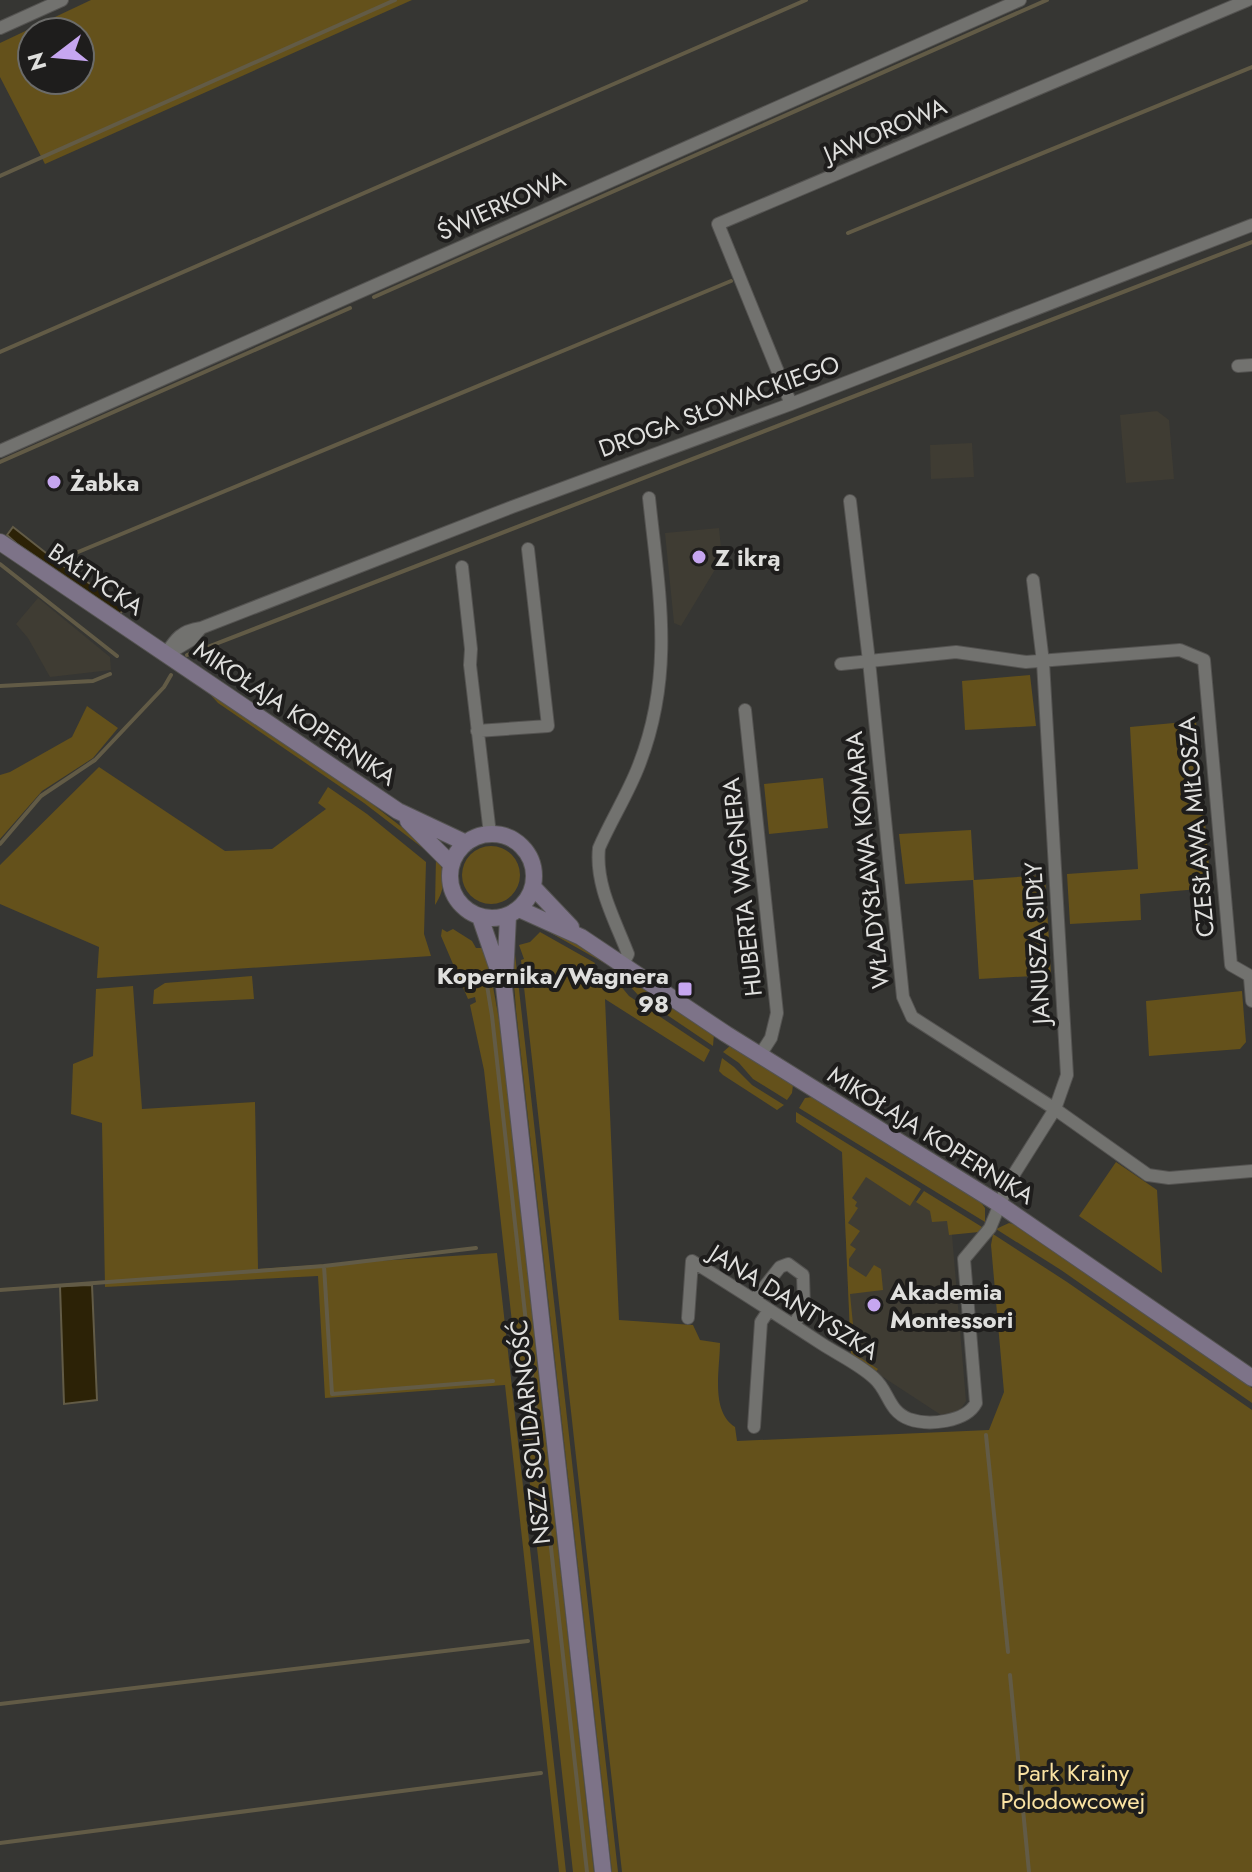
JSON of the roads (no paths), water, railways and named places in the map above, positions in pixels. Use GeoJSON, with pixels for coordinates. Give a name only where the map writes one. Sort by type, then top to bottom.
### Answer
{"type":"FeatureCollection","features":[{"type":"Feature","properties":{"kind":"main road","name":"BAŁTYCKA"},"geometry":{"type":"LineString","coordinates":[[0,542],[165,655]]}},
{"type":"Feature","properties":{"kind":"main road","name":"MIKOŁAJA KOPERNIKA"},"geometry":{"type":"LineString","coordinates":[[165,655],[398,811],[466,843]]}},
{"type":"Feature","properties":{"kind":"main road","name":"MIKOŁAJA KOPERNIKA"},"geometry":{"type":"LineString","coordinates":[[398,811],[451,864]]}},
{"type":"Feature","properties":{"kind":"main road"},"geometry":{"type":"LineString","coordinates":[[480,917],[470,913],[456,898],[451,887],[451,864],[466,843],[477,836],[490,834],[503,835],[515,841],[525,849],[532,861],[533,887],[513,912]]}},
{"type":"Feature","properties":{"kind":"main road","name":"MIKOŁAJA KOPERNIKA"},"geometry":{"type":"LineString","coordinates":[[533,887],[581,937]]}},
{"type":"Feature","properties":{"kind":"main road","name":"MIKOŁAJA KOPERNIKA"},"geometry":{"type":"LineString","coordinates":[[480,917],[489,919],[513,912],[581,937],[760,1055],[999,1204],[1252,1378]]}},
{"type":"Feature","properties":{"kind":"main road","name":"NSZZ SOLIDARNOŚĆ"},"geometry":{"type":"LineString","coordinates":[[504,987],[513,912]]}},
{"type":"Feature","properties":{"kind":"main road","name":"NSZZ SOLIDARNOŚĆ"},"geometry":{"type":"LineString","coordinates":[[480,917],[504,987],[603,1872]]}},
{"type":"Feature","properties":{"kind":"street"},"geometry":{"type":"LineString","coordinates":[[0,28],[62,0]]}},
{"type":"Feature","properties":{"kind":"street","name":"ŚWIERKOWA"},"geometry":{"type":"LineString","coordinates":[[0,451],[1020,0]]}},
{"type":"Feature","properties":{"kind":"street","name":"JAWOROWA"},"geometry":{"type":"LineString","coordinates":[[791,404],[718,224],[1248,0]]}},
{"type":"Feature","properties":{"kind":"street","name":"DROGA SŁOWACKIEGO"},"geometry":{"type":"LineString","coordinates":[[165,655],[191,640],[201,628],[1252,225]]}},
{"type":"Feature","properties":{"kind":"street"},"geometry":{"type":"LineString","coordinates":[[623,964],[628,954],[600,881],[597,863],[599,848],[633,778],[649,734],[661,677],[662,623],[649,498]]}},
{"type":"Feature","properties":{"kind":"street","name":"WŁADYSŁAWA KOMARA"},"geometry":{"type":"LineString","coordinates":[[850,501],[906,1006],[912,1017],[1055,1109],[1148,1175],[1157,1178],[1252,1171]]}},
{"type":"Feature","properties":{"kind":"street"},"geometry":{"type":"LineString","coordinates":[[477,731],[548,726],[528,549]]}},
{"type":"Feature","properties":{"kind":"street"},"geometry":{"type":"LineString","coordinates":[[462,567],[471,649],[463,666],[477,731],[490,834]]}},
{"type":"Feature","properties":{"kind":"street","name":"JANUSZA SIDŁY"},"geometry":{"type":"LineString","coordinates":[[999,1204],[1009,1182],[1055,1109],[1067,1075],[1043,662],[1033,580]]}},
{"type":"Feature","properties":{"kind":"street","name":"CZESŁAWA MIŁOSZA"},"geometry":{"type":"LineString","coordinates":[[1043,662],[1180,650],[1204,660],[1231,965],[1251,978]]}},
{"type":"Feature","properties":{"kind":"street"},"geometry":{"type":"LineString","coordinates":[[841,664],[956,652],[1043,662]]}},
{"type":"Feature","properties":{"kind":"street","name":"HUBERTA WAGNERA"},"geometry":{"type":"LineString","coordinates":[[745,710],[777,1013],[771,1038],[760,1055]]}},
{"type":"Feature","properties":{"kind":"street"},"geometry":{"type":"LineString","coordinates":[[1251,978],[1252,1001]]}},
{"type":"Feature","properties":{"kind":"street","name":"JANA DANTYSZKA"},"geometry":{"type":"LineString","coordinates":[[688,1318],[692,1261],[874,1378],[893,1409],[905,1417],[942,1420],[961,1417],[971,1412],[977,1391],[964,1259],[990,1228],[999,1204]]}},
{"type":"Feature","properties":{"kind":"street"},"geometry":{"type":"LineString","coordinates":[[754,1300],[780,1267],[788,1264],[803,1275],[804,1307],[794,1325]]}},
{"type":"Feature","properties":{"kind":"street"},"geometry":{"type":"LineString","coordinates":[[754,1427],[761,1322],[769,1310]]}},
{"type":"Feature","properties":{"kind":"waterway"},"geometry":{"type":"LineString","coordinates":[[0,176],[395,0]]}},
{"type":"Feature","properties":{"kind":"waterway"},"geometry":{"type":"LineString","coordinates":[[0,352],[806,0]]}},
{"type":"Feature","properties":{"kind":"waterway"},"geometry":{"type":"LineString","coordinates":[[374,297],[1047,0]]}},
{"type":"Feature","properties":{"kind":"waterway"},"geometry":{"type":"LineString","coordinates":[[848,233],[1252,67]]}},
{"type":"Feature","properties":{"kind":"waterway"},"geometry":{"type":"LineString","coordinates":[[187,655],[1252,242]]}},
{"type":"Feature","properties":{"kind":"waterway"},"geometry":{"type":"LineString","coordinates":[[54,562],[731,281]]}},
{"type":"Feature","properties":{"kind":"waterway"},"geometry":{"type":"LineString","coordinates":[[0,462],[350,308]]}},
{"type":"Feature","properties":{"kind":"waterway"},"geometry":{"type":"LineString","coordinates":[[0,564],[117,656]]}},
{"type":"Feature","properties":{"kind":"waterway"},"geometry":{"type":"LineString","coordinates":[[0,686],[93,681],[110,674]]}},
{"type":"Feature","properties":{"kind":"waterway"},"geometry":{"type":"LineString","coordinates":[[0,844],[41,796],[95,760],[164,687],[171,675]]}},
{"type":"Feature","properties":{"kind":"waterway"},"geometry":{"type":"LineString","coordinates":[[485,973],[587,1872]]}},
{"type":"Feature","properties":{"kind":"waterway"},"geometry":{"type":"LineString","coordinates":[[324,1266],[476,1248]]}},
{"type":"Feature","properties":{"kind":"waterway"},"geometry":{"type":"LineString","coordinates":[[0,1290],[324,1266],[332,1394],[493,1381]]}},
{"type":"Feature","properties":{"kind":"waterway"},"geometry":{"type":"LineString","coordinates":[[986,1435],[1008,1652]]}},
{"type":"Feature","properties":{"kind":"waterway"},"geometry":{"type":"LineString","coordinates":[[0,1704],[528,1641]]}},
{"type":"Feature","properties":{"kind":"waterway"},"geometry":{"type":"LineString","coordinates":[[1010,1675],[1029,1872]]}},
{"type":"Feature","properties":{"kind":"waterway"},"geometry":{"type":"LineString","coordinates":[[0,1843],[541,1773]]}},
{"type":"Feature","properties":{"kind":"place","name":"Żabka"},"geometry":{"type":"Point","coordinates":[54,482]}},
{"type":"Feature","properties":{"kind":"place","name":"Z ikrą"},"geometry":{"type":"Point","coordinates":[699,557]}},
{"type":"Feature","properties":{"kind":"place","name":"Kopernika/Wagnera 98"},"geometry":{"type":"Point","coordinates":[685,989]}},
{"type":"Feature","properties":{"kind":"place","name":"Akademia Montessori"},"geometry":{"type":"Point","coordinates":[874,1305]}},
{"type":"Feature","properties":{"kind":"park label","name":"Park Krainy Polodowcowej"},"geometry":{"type":"Point","coordinates":[1073,1786]}}]}
